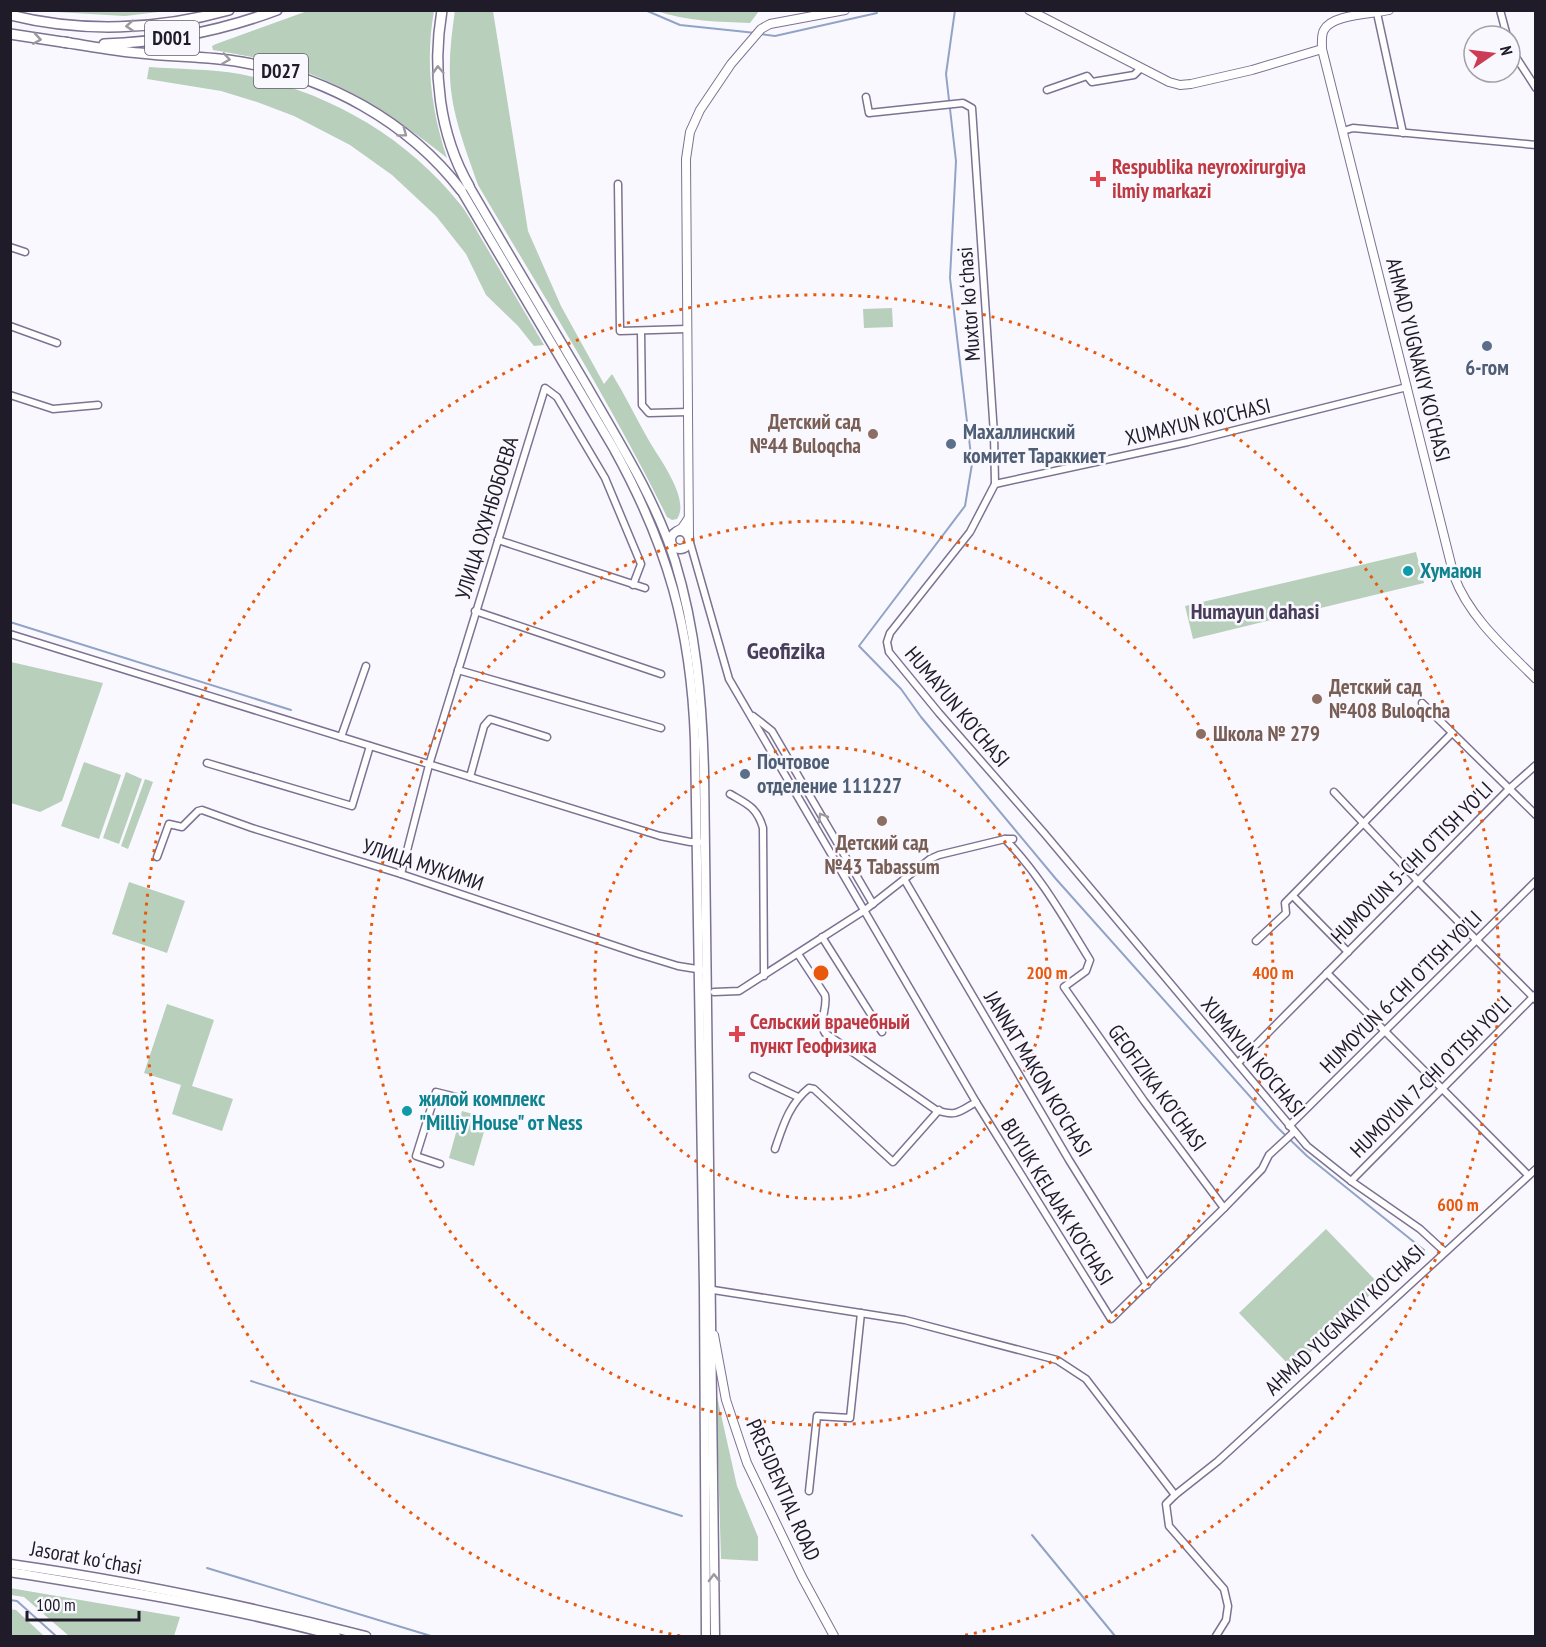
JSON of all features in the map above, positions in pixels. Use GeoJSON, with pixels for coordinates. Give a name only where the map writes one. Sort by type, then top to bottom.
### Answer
{"type":"FeatureCollection","features":[{"type":"Feature","properties":{"kind":"highway","name":"D001"},"geometry":{"type":"LineString","coordinates":[[10,15],[61,25],[109,27],[156,24],[229,10]]}},
{"type":"Feature","properties":{"kind":"highway","name":"D001"},"geometry":{"type":"LineString","coordinates":[[10,34],[63,42],[114,43],[180,37],[229,26],[277,10]]}},
{"type":"Feature","properties":{"kind":"highway","name":"D027"},"geometry":{"type":"LineString","coordinates":[[442,10],[437,57],[441,104],[465,188]]}},
{"type":"Feature","properties":{"kind":"highway","name":"D027"},"geometry":{"type":"LineString","coordinates":[[63,42],[141,53],[239,61],[303,78],[342,94],[381,117],[428,153],[465,188]]}},
{"type":"Feature","properties":{"kind":"main road","name":"D027"},"geometry":{"type":"LineString","coordinates":[[465,188],[614,449],[658,530],[669,560],[692,628],[700,682],[701,841]]}},
{"type":"Feature","properties":{"kind":"main road"},"geometry":{"type":"LineString","coordinates":[[658,530],[674,542],[688,545],[689,539],[685,532],[674,542]]}},
{"type":"Feature","properties":{"kind":"main road"},"geometry":{"type":"LineString","coordinates":[[658,530],[667,531],[674,542],[677,552],[669,560]]}},
{"type":"Feature","properties":{"kind":"main road","name":"D027"},"geometry":{"type":"LineString","coordinates":[[669,560],[674,542]]}},
{"type":"Feature","properties":{"kind":"main road"},"geometry":{"type":"LineString","coordinates":[[701,841],[707,1289],[706,1636]]}},
{"type":"Feature","properties":{"kind":"main road"},"geometry":{"type":"LineString","coordinates":[[707,1289],[711,1316],[715,1636]]}},
{"type":"Feature","properties":{"kind":"main road","name":"Jasorat koʻchasi"},"geometry":{"type":"LineString","coordinates":[[10,1564],[178,1592],[272,1612],[366,1636]]}},
{"type":"Feature","properties":{"kind":"main road","name":"Jasorat koʻchasi"},"geometry":{"type":"LineString","coordinates":[[10,1572],[180,1601],[336,1636]]}},
{"type":"Feature","properties":{"kind":"street"},"geometry":{"type":"LineString","coordinates":[[689,539],[686,153],[689,136],[700,110],[718,81],[759,31],[770,24],[845,10]]}},
{"type":"Feature","properties":{"kind":"street"},"geometry":{"type":"LineString","coordinates":[[1029,10],[1169,82],[1184,86],[1252,70],[1322,49]]}},
{"type":"Feature","properties":{"kind":"street"},"geometry":{"type":"LineString","coordinates":[[1389,10],[1377,13],[1403,133]]}},
{"type":"Feature","properties":{"kind":"street","name":"AHMAD YUGNAKIY KO'CHASI"},"geometry":{"type":"LineString","coordinates":[[1377,13],[1344,18],[1328,24],[1323,32],[1322,49],[1445,546],[1456,582],[1465,600],[1479,618],[1536,679]]}},
{"type":"Feature","properties":{"kind":"street"},"geometry":{"type":"LineString","coordinates":[[1522,66],[1536,88]]}},
{"type":"Feature","properties":{"kind":"street"},"geometry":{"type":"LineString","coordinates":[[1047,90],[1087,76],[1092,82],[1134,75],[1142,68]]}},
{"type":"Feature","properties":{"kind":"street","name":"Muxtor koʻchasi"},"geometry":{"type":"LineString","coordinates":[[866,97],[869,113],[960,104],[972,108],[994,434],[995,484]]}},
{"type":"Feature","properties":{"kind":"street"},"geometry":{"type":"LineString","coordinates":[[1343,131],[1353,128],[1536,146]]}},
{"type":"Feature","properties":{"kind":"street"},"geometry":{"type":"LineString","coordinates":[[618,184],[620,331],[687,329]]}},
{"type":"Feature","properties":{"kind":"street"},"geometry":{"type":"LineString","coordinates":[[10,247],[25,252]]}},
{"type":"Feature","properties":{"kind":"street"},"geometry":{"type":"LineString","coordinates":[[10,326],[57,343]]}},
{"type":"Feature","properties":{"kind":"street"},"geometry":{"type":"LineString","coordinates":[[641,331],[642,405],[649,413],[688,412]]}},
{"type":"Feature","properties":{"kind":"street","name":"XUMAYUN KO'CHASI"},"geometry":{"type":"LineString","coordinates":[[995,484],[1188,442],[1407,387]]}},
{"type":"Feature","properties":{"kind":"street","name":"УЛИЦА ОХУНБОБОЕВА"},"geometry":{"type":"LineString","coordinates":[[401,874],[429,765],[545,388],[557,397],[605,478],[641,564],[633,585]]}},
{"type":"Feature","properties":{"kind":"street"},"geometry":{"type":"LineString","coordinates":[[10,395],[53,409],[98,405]]}},
{"type":"Feature","properties":{"kind":"street","name":"HUMAYUN KO'CHASI"},"geometry":{"type":"LineString","coordinates":[[995,484],[970,532],[890,633],[887,645],[890,655],[1063,856]]}},
{"type":"Feature","properties":{"kind":"street"},"geometry":{"type":"LineString","coordinates":[[689,515],[674,542],[690,552],[694,559]]}},
{"type":"Feature","properties":{"kind":"street","name":"BUYUK KELAJAK KO'CHASI"},"geometry":{"type":"LineString","coordinates":[[689,539],[729,679],[976,1102],[1111,1319]]}},
{"type":"Feature","properties":{"kind":"street"},"geometry":{"type":"LineString","coordinates":[[498,540],[645,588]]}},
{"type":"Feature","properties":{"kind":"street"},"geometry":{"type":"LineString","coordinates":[[476,612],[661,674]]}},
{"type":"Feature","properties":{"kind":"street"},"geometry":{"type":"LineString","coordinates":[[10,634],[660,836],[701,841]]}},
{"type":"Feature","properties":{"kind":"street"},"geometry":{"type":"LineString","coordinates":[[341,737],[366,666]]}},
{"type":"Feature","properties":{"kind":"street"},"geometry":{"type":"LineString","coordinates":[[458,670],[661,729]]}},
{"type":"Feature","properties":{"kind":"street"},"geometry":{"type":"LineString","coordinates":[[1422,703],[1536,815]]}},
{"type":"Feature","properties":{"kind":"street"},"geometry":{"type":"LineString","coordinates":[[750,714],[772,731],[873,904]]}},
{"type":"Feature","properties":{"kind":"street"},"geometry":{"type":"LineString","coordinates":[[470,777],[484,726],[490,719],[547,738]]}},
{"type":"Feature","properties":{"kind":"street"},"geometry":{"type":"LineString","coordinates":[[1256,941],[1286,913],[1286,903],[1452,733]]}},
{"type":"Feature","properties":{"kind":"street"},"geometry":{"type":"LineString","coordinates":[[207,763],[352,806],[370,746]]}},
{"type":"Feature","properties":{"kind":"street","name":"HUMOYUN 5-CHI O'TISH YO'LI"},"geometry":{"type":"LineString","coordinates":[[1238,1063],[1509,789],[1536,765]]}},
{"type":"Feature","properties":{"kind":"street"},"geometry":{"type":"LineString","coordinates":[[1334,792],[1476,941],[1535,997]]}},
{"type":"Feature","properties":{"kind":"street"},"geometry":{"type":"LineString","coordinates":[[730,794],[753,807],[763,828],[764,976]]}},
{"type":"Feature","properties":{"kind":"street","name":"УЛИЦА МУКИМИ"},"geometry":{"type":"LineString","coordinates":[[157,858],[169,824],[182,827],[198,811],[202,810],[628,951],[678,966],[702,970]]}},
{"type":"Feature","properties":{"kind":"street","name":"GEOFIZIKA KO'CHASI"},"geometry":{"type":"LineString","coordinates":[[1005,839],[1040,879],[1090,960],[1086,971],[1064,987],[1144,1101],[1224,1208]]}},
{"type":"Feature","properties":{"kind":"street"},"geometry":{"type":"LineString","coordinates":[[714,992],[739,991],[764,976],[865,910],[930,859],[1012,839]]}},
{"type":"Feature","properties":{"kind":"street","name":"XUMAYUN KO'CHASI"},"geometry":{"type":"LineString","coordinates":[[1063,856],[1313,1153],[1420,1230],[1445,1252]]}},
{"type":"Feature","properties":{"kind":"street","name":"JANNAT MAKON KO'CHASI"},"geometry":{"type":"LineString","coordinates":[[904,879],[1063,1150],[1147,1285]]}},
{"type":"Feature","properties":{"kind":"street","name":"HUMOYUN 6-CHI O'TISH YO'LI"},"geometry":{"type":"LineString","coordinates":[[1111,1319],[1262,1169],[1269,1155],[1384,1031],[1536,881]]}},
{"type":"Feature","properties":{"kind":"street"},"geometry":{"type":"LineString","coordinates":[[1293,896],[1348,952]]}},
{"type":"Feature","properties":{"kind":"street"},"geometry":{"type":"LineString","coordinates":[[822,938],[882,1032]]}},
{"type":"Feature","properties":{"kind":"street"},"geometry":{"type":"LineString","coordinates":[[776,1149],[785,1119],[798,1097],[809,1088],[814,1089],[893,1162],[939,1110],[822,1030],[825,995],[798,954]]}},
{"type":"Feature","properties":{"kind":"street"},"geometry":{"type":"LineString","coordinates":[[1327,973],[1440,1090],[1528,1175]]}},
{"type":"Feature","properties":{"kind":"street","name":"HUMOYUN 7-CHI O'TISH YO'LI"},"geometry":{"type":"LineString","coordinates":[[1351,1181],[1535,997]]}},
{"type":"Feature","properties":{"kind":"street"},"geometry":{"type":"LineString","coordinates":[[753,1076],[798,1097]]}},
{"type":"Feature","properties":{"kind":"street"},"geometry":{"type":"LineString","coordinates":[[440,1164],[416,1156],[436,1092],[460,1098]]}},
{"type":"Feature","properties":{"kind":"street","name":"BUYUK KELAJAK KO'CHASI"},"geometry":{"type":"LineString","coordinates":[[939,1110],[946,1114],[956,1113],[976,1102]]}},
{"type":"Feature","properties":{"kind":"street","name":"AHMAD YUGNAKIY KO'CHASI"},"geometry":{"type":"LineString","coordinates":[[1175,1495],[1218,1461],[1536,1169]]}},
{"type":"Feature","properties":{"kind":"street"},"geometry":{"type":"LineString","coordinates":[[707,1289],[906,1320],[1057,1360],[1071,1367],[1086,1379],[1175,1495],[1166,1504],[1169,1526],[1224,1589],[1228,1606],[1226,1620],[1216,1636]]}},
{"type":"Feature","properties":{"kind":"street"},"geometry":{"type":"LineString","coordinates":[[809,1491],[817,1416],[850,1418],[861,1313]]}},
{"type":"Feature","properties":{"kind":"street","name":"PRESIDENTIAL ROAD"},"geometry":{"type":"LineString","coordinates":[[711,1316],[722,1380],[739,1443],[755,1483],[834,1636]]}},
{"type":"Feature","properties":{"kind":"green space"},"geometry":{"type":"Polygon","coordinates":[[[310,10],[434,11],[430,48],[431,85],[433,104],[447,158],[390,116],[329,82],[276,63],[213,50],[212,46],[216,44],[310,10]]]}},
{"type":"Feature","properties":{"kind":"green space"},"geometry":{"type":"Polygon","coordinates":[[[455,10],[493,11],[528,231],[561,306],[604,384],[612,374],[672,478],[680,501],[677,519],[672,520],[667,517],[600,391],[478,185],[460,131],[451,90],[450,60],[455,10]]]}},
{"type":"Feature","properties":{"kind":"green space"},"geometry":{"type":"Polygon","coordinates":[[[759,10],[750,23],[691,19],[656,11],[759,10]]]}},
{"type":"Feature","properties":{"kind":"green space"},"geometry":{"type":"Polygon","coordinates":[[[38,11],[167,11],[125,16],[38,11]]]}},
{"type":"Feature","properties":{"kind":"green space"},"geometry":{"type":"Polygon","coordinates":[[[149,67],[229,72],[272,82],[333,104],[389,137],[438,179],[463,208],[544,345],[534,346],[518,326],[486,295],[466,254],[436,216],[392,175],[350,145],[294,116],[257,102],[221,91],[147,79],[149,67]]]}},
{"type":"Feature","properties":{"kind":"green space"},"geometry":{"type":"Polygon","coordinates":[[[892,308],[893,327],[864,328],[863,309],[892,308]]]}},
{"type":"Feature","properties":{"kind":"green space"},"geometry":{"type":"Polygon","coordinates":[[[1416,552],[1424,583],[1193,639],[1185,606],[1416,552]]]}},
{"type":"Feature","properties":{"kind":"green space"},"geometry":{"type":"Polygon","coordinates":[[[11,662],[103,683],[62,801],[40,812],[11,803],[11,662]]]}},
{"type":"Feature","properties":{"kind":"green space"},"geometry":{"type":"Polygon","coordinates":[[[84,762],[121,775],[99,839],[61,826],[84,762]]]}},
{"type":"Feature","properties":{"kind":"green space"},"geometry":{"type":"Polygon","coordinates":[[[126,772],[142,779],[119,844],[103,838],[126,772]]]}},
{"type":"Feature","properties":{"kind":"green space"},"geometry":{"type":"Polygon","coordinates":[[[145,779],[153,782],[128,849],[121,846],[145,779]]]}},
{"type":"Feature","properties":{"kind":"green space"},"geometry":{"type":"Polygon","coordinates":[[[129,882],[185,901],[167,953],[112,934],[129,882]]]}},
{"type":"Feature","properties":{"kind":"green space"},"geometry":{"type":"Polygon","coordinates":[[[167,1004],[214,1020],[192,1086],[233,1099],[222,1131],[172,1114],[181,1085],[144,1073],[167,1004]]]}},
{"type":"Feature","properties":{"kind":"green space"},"geometry":{"type":"Polygon","coordinates":[[[462,1111],[488,1118],[474,1166],[449,1158],[462,1111]]]}},
{"type":"Feature","properties":{"kind":"green space"},"geometry":{"type":"Polygon","coordinates":[[[1326,1229],[1380,1285],[1293,1369],[1239,1313],[1326,1229]]]}},
{"type":"Feature","properties":{"kind":"green space"},"geometry":{"type":"Polygon","coordinates":[[[716,1392],[737,1486],[758,1537],[758,1561],[721,1559],[716,1392]]]}},
{"type":"Feature","properties":{"kind":"green space"},"geometry":{"type":"Polygon","coordinates":[[[10,1588],[180,1617],[174,1636],[69,1636],[24,1597],[11,1595],[10,1588]]]}},
{"type":"Feature","properties":{"kind":"green space"},"geometry":{"type":"Polygon","coordinates":[[[10,1609],[16,1610],[44,1636],[11,1636],[10,1609]]]}},
{"type":"Feature","properties":{"kind":"waterway"},"geometry":{"type":"LineString","coordinates":[[645,10],[680,25],[756,33]]}},
{"type":"Feature","properties":{"kind":"waterway"},"geometry":{"type":"LineString","coordinates":[[955,10],[946,74],[956,161],[950,278],[972,464],[965,506],[859,646],[901,689],[921,717],[1056,879],[1279,1129],[1307,1156],[1424,1250]]}},
{"type":"Feature","properties":{"kind":"waterway"},"geometry":{"type":"LineString","coordinates":[[761,34],[775,36],[877,13]]}},
{"type":"Feature","properties":{"kind":"waterway"},"geometry":{"type":"LineString","coordinates":[[10,622],[291,710]]}},
{"type":"Feature","properties":{"kind":"waterway"},"geometry":{"type":"LineString","coordinates":[[251,1381],[682,1516]]}},
{"type":"Feature","properties":{"kind":"waterway"},"geometry":{"type":"LineString","coordinates":[[1032,1535],[1115,1636]]}},
{"type":"Feature","properties":{"kind":"waterway"},"geometry":{"type":"LineString","coordinates":[[207,1568],[431,1636]]}},
{"type":"Feature","properties":{"kind":"waterway"},"geometry":{"type":"LineString","coordinates":[[10,1600],[17,1601],[56,1636]]}},
{"type":"Feature","properties":{"kind":"place","name":"Respublika neyroxirurgiya ilmiy markazi"},"geometry":{"type":"Point","coordinates":[1098,179]}},
{"type":"Feature","properties":{"kind":"place","name":"6-гом"},"geometry":{"type":"Point","coordinates":[1487,346]}},
{"type":"Feature","properties":{"kind":"place","name":"Детский сад №44 Buloqcha"},"geometry":{"type":"Point","coordinates":[873,434]}},
{"type":"Feature","properties":{"kind":"place","name":"Махаллинский комитет Тараккиет"},"geometry":{"type":"Point","coordinates":[951,444]}},
{"type":"Feature","properties":{"kind":"place","name":"Хумаюн"},"geometry":{"type":"Point","coordinates":[1408,571]}},
{"type":"Feature","properties":{"kind":"place","name":"Детский сад №408 Buloqcha"},"geometry":{"type":"Point","coordinates":[1317,699]}},
{"type":"Feature","properties":{"kind":"place","name":"Школа № 279"},"geometry":{"type":"Point","coordinates":[1201,734]}},
{"type":"Feature","properties":{"kind":"place","name":"Почтовое отделение 111227"},"geometry":{"type":"Point","coordinates":[745,774]}},
{"type":"Feature","properties":{"kind":"place","name":"Детский сад №43 Tabassum"},"geometry":{"type":"Point","coordinates":[882,821]}},
{"type":"Feature","properties":{"kind":"place","name":"Сельский врачебный пункт Геофизика"},"geometry":{"type":"Point","coordinates":[737,1034]}},
{"type":"Feature","properties":{"kind":"place","name":"жилой комплекс \"Milliy House\" от Ness"},"geometry":{"type":"Point","coordinates":[407,1111]}},
{"type":"Feature","properties":{"kind":"district","name":"Humayun dahasi"},"geometry":{"type":"Point","coordinates":[1255,611]}},
{"type":"Feature","properties":{"kind":"district","name":"Geofizika"},"geometry":{"type":"Point","coordinates":[786,651]}}]}
